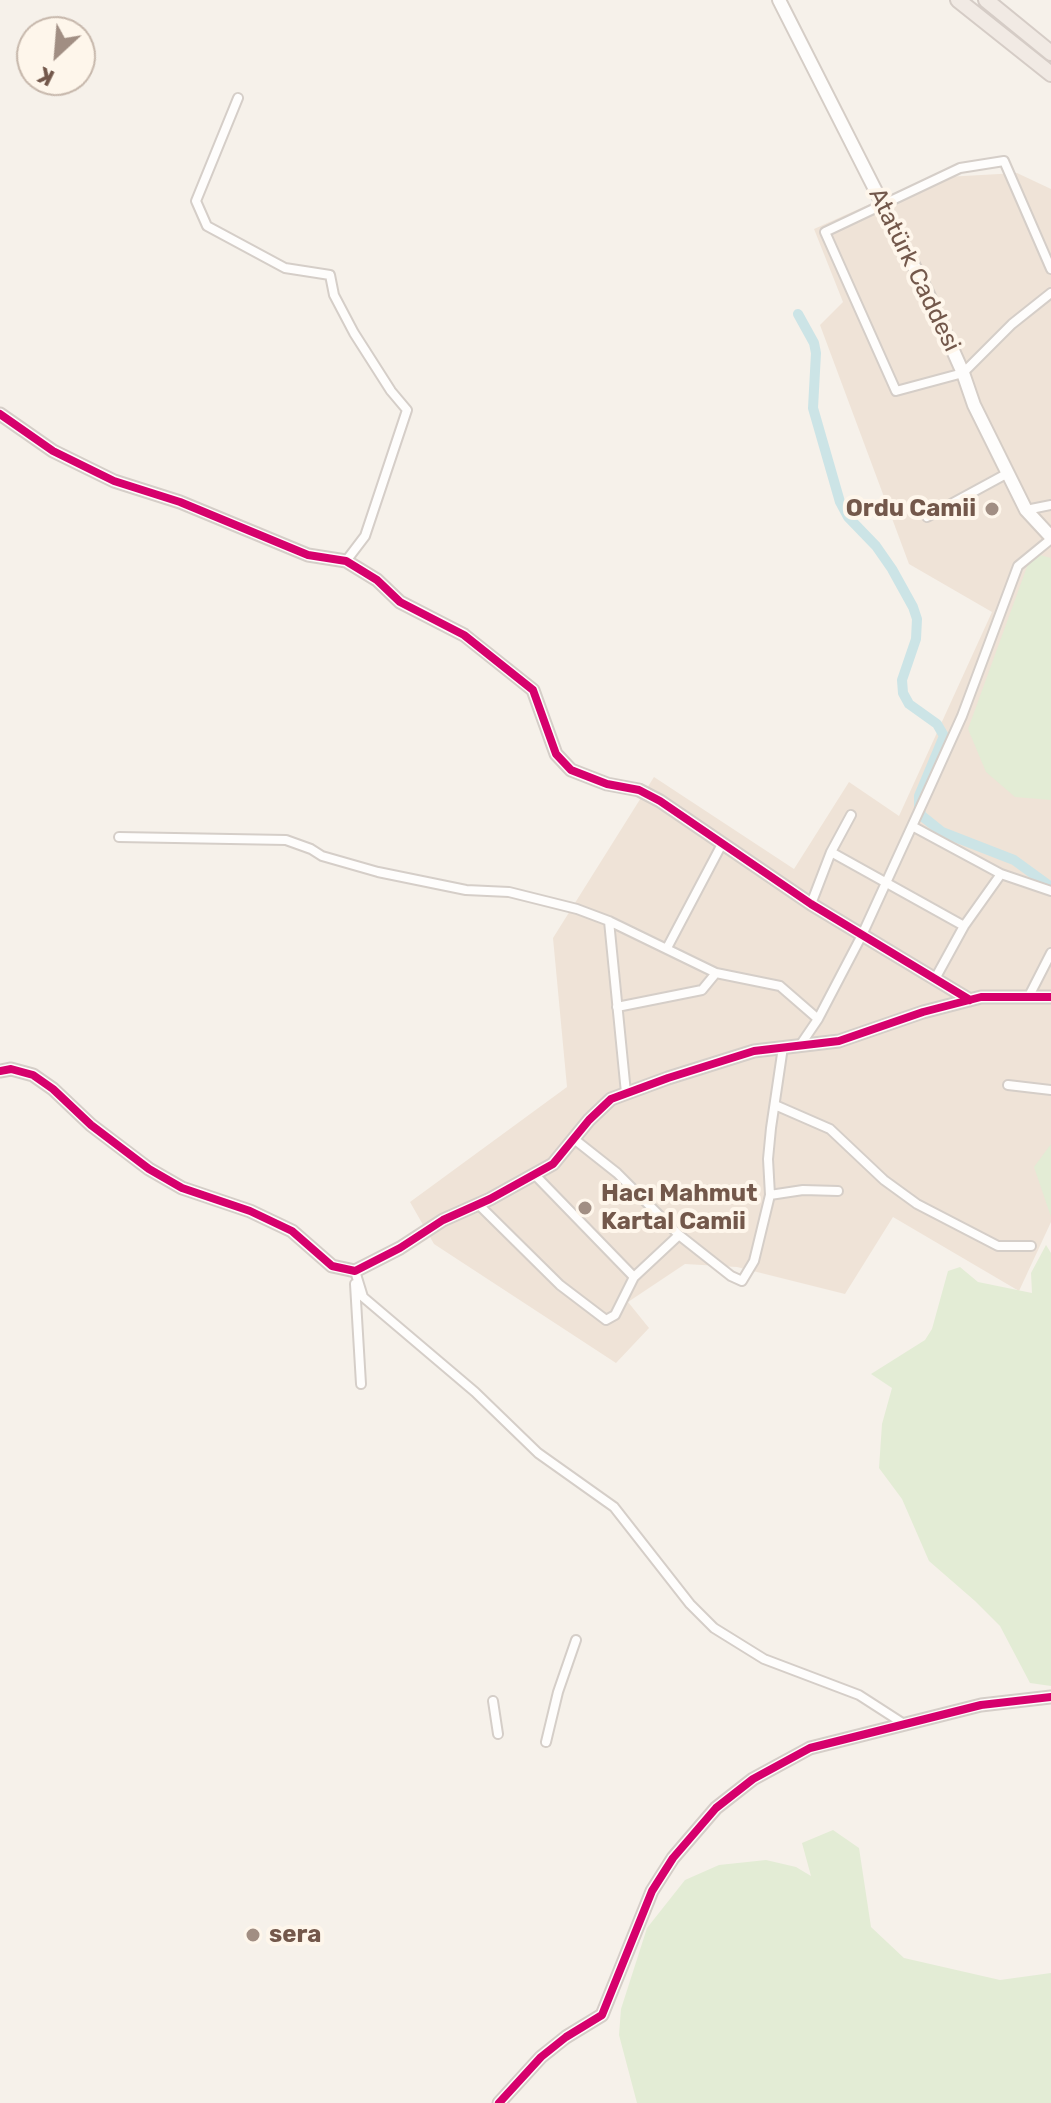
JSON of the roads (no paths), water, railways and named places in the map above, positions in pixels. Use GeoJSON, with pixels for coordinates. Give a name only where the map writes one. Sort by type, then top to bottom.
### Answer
{"type":"FeatureCollection","features":[{"type":"Feature","properties":{"kind":"highway"},"geometry":{"type":"LineString","coordinates":[[958,0],[1051,74]]}},
{"type":"Feature","properties":{"kind":"highway"},"geometry":{"type":"LineString","coordinates":[[986,0],[1051,53]]}},
{"type":"Feature","properties":{"kind":"main road","name":"Atatürk Caddesi"},"geometry":{"type":"LineString","coordinates":[[779,0],[927,292],[974,405],[1026,510],[1051,538]]}},
{"type":"Feature","properties":{"kind":"street"},"geometry":{"type":"LineString","coordinates":[[238,98],[196,201],[207,226],[285,268],[330,275],[334,295],[354,333],[391,391],[407,410],[365,536],[346,561]]}},
{"type":"Feature","properties":{"kind":"street"},"geometry":{"type":"LineString","coordinates":[[1051,269],[1004,161],[960,168],[825,232],[896,391],[963,373],[1012,324],[1051,293]]}},
{"type":"Feature","properties":{"kind":"street"},"geometry":{"type":"LineString","coordinates":[[0,414],[53,451],[114,481],[180,502],[308,555],[346,561],[377,580],[400,602],[464,635],[533,690],[556,754],[571,770],[607,784],[639,790],[660,801],[811,904],[970,1000]]}},
{"type":"Feature","properties":{"kind":"street"},"geometry":{"type":"LineString","coordinates":[[927,517],[1008,473]]}},
{"type":"Feature","properties":{"kind":"street"},"geometry":{"type":"LineString","coordinates":[[1026,510],[1051,505]]}},
{"type":"Feature","properties":{"kind":"street"},"geometry":{"type":"LineString","coordinates":[[801,1044],[818,1019],[862,935],[929,789],[962,716],[1018,566],[1051,538]]}},
{"type":"Feature","properties":{"kind":"street"},"geometry":{"type":"LineString","coordinates":[[811,904],[831,852],[851,815]]}},
{"type":"Feature","properties":{"kind":"street"},"geometry":{"type":"LineString","coordinates":[[912,826],[1001,874],[1051,891]]}},
{"type":"Feature","properties":{"kind":"street"},"geometry":{"type":"LineString","coordinates":[[119,837],[286,840],[322,856],[378,872],[466,890],[509,892],[577,909],[609,921],[716,973],[780,986],[818,1019]]}},
{"type":"Feature","properties":{"kind":"street"},"geometry":{"type":"LineString","coordinates":[[667,948],[722,844]]}},
{"type":"Feature","properties":{"kind":"street"},"geometry":{"type":"LineString","coordinates":[[831,852],[964,926]]}},
{"type":"Feature","properties":{"kind":"street"},"geometry":{"type":"LineString","coordinates":[[936,977],[964,926],[1001,874]]}},
{"type":"Feature","properties":{"kind":"street"},"geometry":{"type":"LineString","coordinates":[[609,921],[626,1093]]}},
{"type":"Feature","properties":{"kind":"street"},"geometry":{"type":"LineString","coordinates":[[1029,996],[1051,953]]}},
{"type":"Feature","properties":{"kind":"street"},"geometry":{"type":"LineString","coordinates":[[617,1007],[702,990],[716,973]]}},
{"type":"Feature","properties":{"kind":"street"},"geometry":{"type":"LineString","coordinates":[[0,1071],[11,1069],[33,1075],[149,1169],[182,1188],[250,1211],[292,1231],[332,1266],[355,1271],[400,1248],[443,1220],[553,1164],[611,1099],[626,1093],[754,1051],[839,1041],[981,997],[1051,997]]}},
{"type":"Feature","properties":{"kind":"street"},"geometry":{"type":"LineString","coordinates":[[574,1139],[617,1173],[679,1235],[731,1276],[742,1281],[754,1261],[770,1195],[768,1159],[783,1047]]}},
{"type":"Feature","properties":{"kind":"street"},"geometry":{"type":"LineString","coordinates":[[1008,1085],[1051,1090]]}},
{"type":"Feature","properties":{"kind":"street"},"geometry":{"type":"LineString","coordinates":[[775,1105],[830,1129],[884,1180],[917,1204],[998,1246],[1031,1246]]}},
{"type":"Feature","properties":{"kind":"street"},"geometry":{"type":"LineString","coordinates":[[535,1175],[634,1277]]}},
{"type":"Feature","properties":{"kind":"street"},"geometry":{"type":"LineString","coordinates":[[770,1195],[803,1190],[838,1191]]}},
{"type":"Feature","properties":{"kind":"street"},"geometry":{"type":"LineString","coordinates":[[478,1204],[560,1285],[606,1320],[615,1315],[634,1277],[679,1235]]}},
{"type":"Feature","properties":{"kind":"street"},"geometry":{"type":"LineString","coordinates":[[355,1271],[361,1384]]}},
{"type":"Feature","properties":{"kind":"street"},"geometry":{"type":"LineString","coordinates":[[355,1271],[363,1297],[475,1392],[538,1453],[614,1507],[690,1604],[714,1628],[764,1659],[859,1695],[904,1724]]}},
{"type":"Feature","properties":{"kind":"street"},"geometry":{"type":"LineString","coordinates":[[546,1742],[558,1692],[576,1640]]}},
{"type":"Feature","properties":{"kind":"street"},"geometry":{"type":"LineString","coordinates":[[499,2103],[541,2057],[602,2015],[652,1891],[673,1858],[716,1808],[753,1779],[810,1748],[981,1705],[1051,1697]]}},
{"type":"Feature","properties":{"kind":"street"},"geometry":{"type":"LineString","coordinates":[[493,1701],[498,1734]]}},
{"type":"Feature","properties":{"kind":"waterway"},"geometry":{"type":"LineString","coordinates":[[798,314],[814,343],[813,408],[840,502],[848,517],[876,546],[892,569],[917,619],[916,639],[902,680],[903,693],[909,704],[937,724],[944,736],[919,796],[922,816],[942,832],[1014,860],[1051,887]]}},
{"type":"Feature","properties":{"kind":"place","name":"Ordu Camii"},"geometry":{"type":"Point","coordinates":[992,509]}},
{"type":"Feature","properties":{"kind":"place","name":"Hacı Mahmut Kartal Camii"},"geometry":{"type":"Point","coordinates":[585,1208]}},
{"type":"Feature","properties":{"kind":"place","name":"sera"},"geometry":{"type":"Point","coordinates":[253,1935]}}]}
